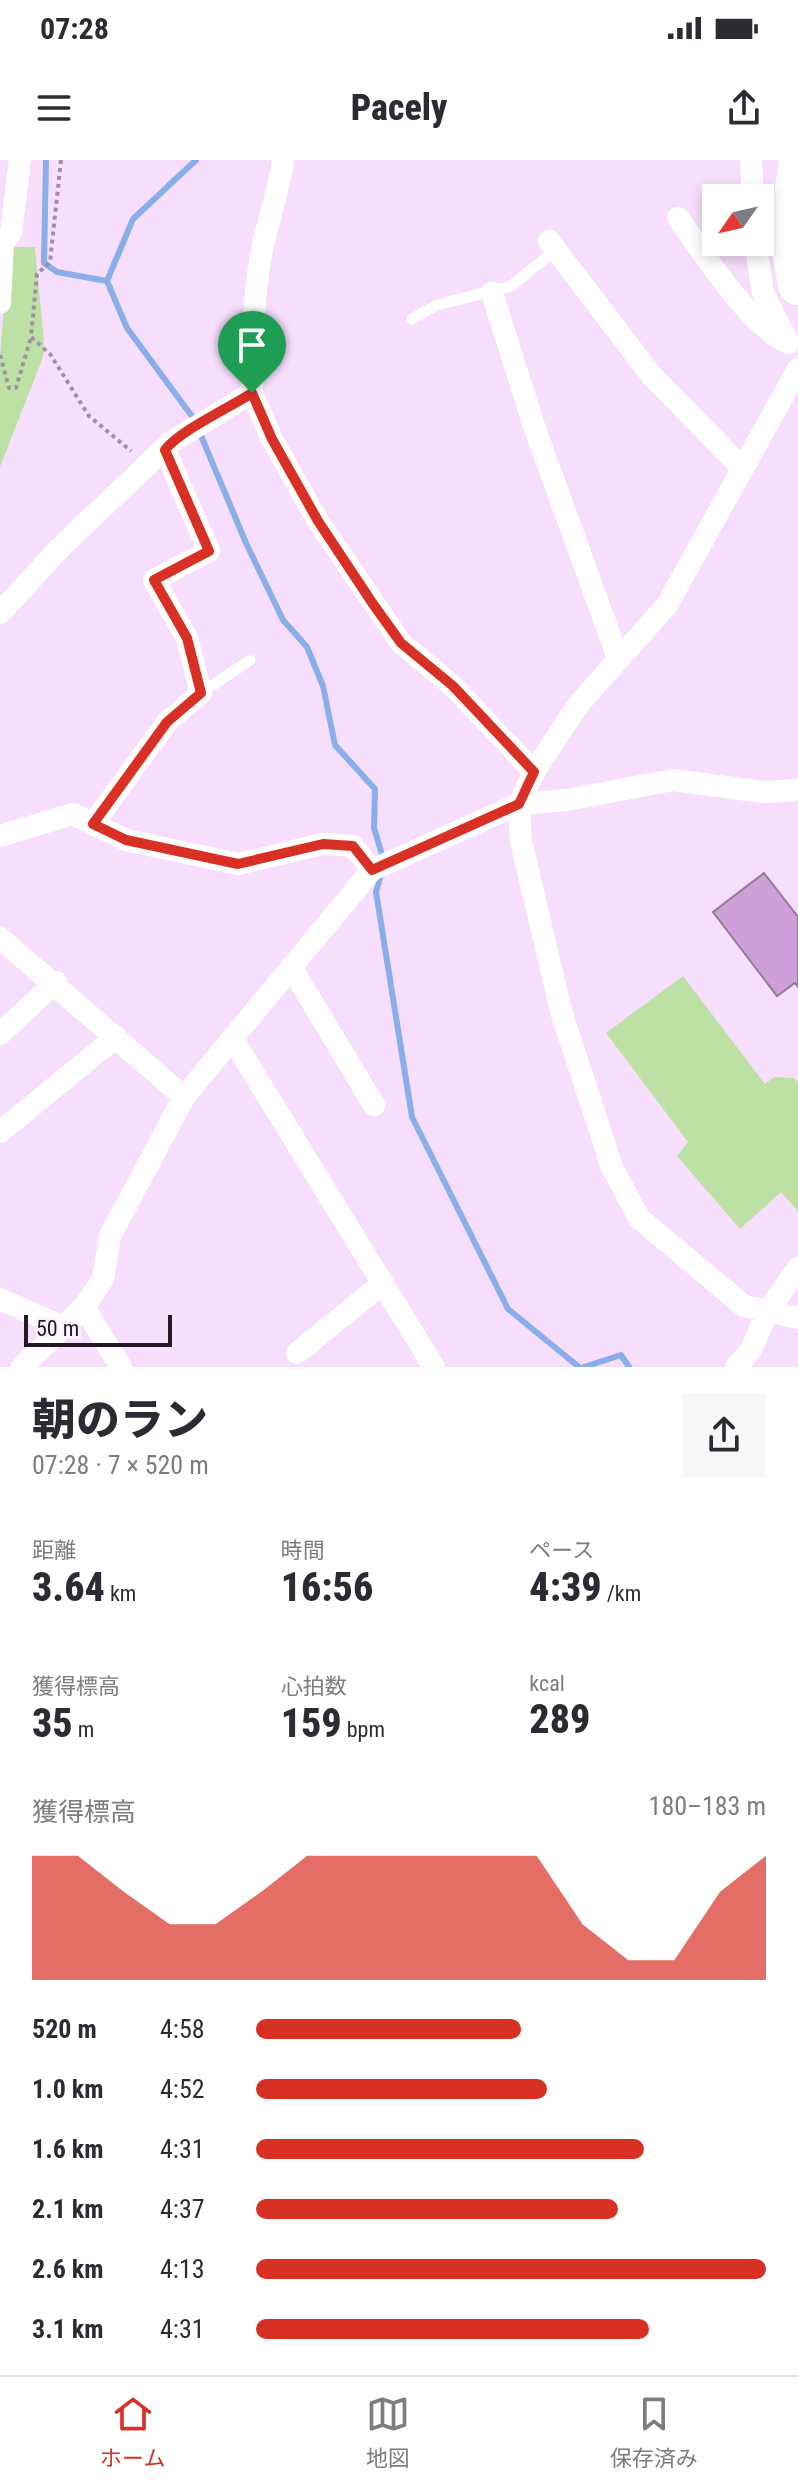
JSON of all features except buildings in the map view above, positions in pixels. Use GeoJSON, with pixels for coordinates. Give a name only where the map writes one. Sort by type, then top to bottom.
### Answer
{"type":"FeatureCollection","features":[{"type":"Feature","properties":{"kind":"highway"},"geometry":{"type":"LineString","coordinates":[[798,167],[789,231],[798,285]]}},
{"type":"Feature","properties":{"kind":"street"},"geometry":{"type":"LineString","coordinates":[[0,303],[3,244],[11,232],[7,214],[20,160]]}},
{"type":"Feature","properties":{"kind":"street"},"geometry":{"type":"LineString","coordinates":[[283,160],[262,251],[251,340],[252,393],[272,439],[318,521],[401,643],[453,686],[534,772]]}},
{"type":"Feature","properties":{"kind":"street"},"geometry":{"type":"LineString","coordinates":[[751,160],[752,184]]}},
{"type":"Feature","properties":{"kind":"street"},"geometry":{"type":"LineString","coordinates":[[678,218],[722,279],[773,337],[793,352]]}},
{"type":"Feature","properties":{"kind":"street"},"geometry":{"type":"LineString","coordinates":[[552,246],[652,376],[743,469]]}},
{"type":"Feature","properties":{"kind":"street"},"geometry":{"type":"LineString","coordinates":[[757,256],[763,293],[793,352]]}},
{"type":"Feature","properties":{"kind":"street"},"geometry":{"type":"LineString","coordinates":[[492,293],[534,426],[618,658]]}},
{"type":"Feature","properties":{"kind":"street"},"geometry":{"type":"LineString","coordinates":[[798,369],[667,605],[578,705],[534,772],[519,804],[521,841],[536,892],[546,960],[612,1167],[639,1218],[744,1306],[798,1318]]}},
{"type":"Feature","properties":{"kind":"street"},"geometry":{"type":"LineString","coordinates":[[0,613],[59,549],[165,450],[188,430],[211,420],[252,393]]}},
{"type":"Feature","properties":{"kind":"street"},"geometry":{"type":"LineString","coordinates":[[93,824],[167,722],[201,693],[187,638],[154,580],[209,551],[165,450]]}},
{"type":"Feature","properties":{"kind":"street"},"geometry":{"type":"LineString","coordinates":[[22,1367],[84,1307],[103,1279],[110,1236],[184,1097],[372,870],[519,804],[566,800],[673,780],[763,792],[798,790]]}},
{"type":"Feature","properties":{"kind":"street"},"geometry":{"type":"LineString","coordinates":[[0,836],[73,814],[126,840],[238,864],[323,844],[353,846],[372,870]]}},
{"type":"Feature","properties":{"kind":"street"},"geometry":{"type":"LineString","coordinates":[[0,938],[56,982],[184,1097]]}},
{"type":"Feature","properties":{"kind":"street"},"geometry":{"type":"LineString","coordinates":[[291,967],[374,1105]]}},
{"type":"Feature","properties":{"kind":"street"},"geometry":{"type":"LineString","coordinates":[[0,1034],[56,982]]}},
{"type":"Feature","properties":{"kind":"street"},"geometry":{"type":"LineString","coordinates":[[0,1132],[116,1037]]}},
{"type":"Feature","properties":{"kind":"street"},"geometry":{"type":"LineString","coordinates":[[232,1038],[320,1176],[333,1206],[434,1367]]}},
{"type":"Feature","properties":{"kind":"street"},"geometry":{"type":"LineString","coordinates":[[736,1367],[751,1350],[767,1312],[798,1268]]}},
{"type":"Feature","properties":{"kind":"street"},"geometry":{"type":"LineString","coordinates":[[297,1353],[382,1284]]}},
{"type":"Feature","properties":{"kind":"street"},"geometry":{"type":"LineString","coordinates":[[0,1299],[61,1326]]}},
{"type":"Feature","properties":{"kind":"street"},"geometry":{"type":"LineString","coordinates":[[84,1307],[121,1367]]}},
{"type":"Feature","properties":{"kind":"lane"},"geometry":{"type":"LineString","coordinates":[[412,319],[437,305],[511,286],[552,246]]}},
{"type":"Feature","properties":{"kind":"lane"},"geometry":{"type":"LineString","coordinates":[[201,693],[250,660]]}},
{"type":"Feature","properties":{"kind":"path"},"geometry":{"type":"LineString","coordinates":[[0,355],[9,388],[16,388],[31,337],[39,271],[50,262],[61,160]]}},
{"type":"Feature","properties":{"kind":"path"},"geometry":{"type":"LineString","coordinates":[[31,337],[50,354],[89,416],[140,458],[145,468]]}},
{"type":"Feature","properties":{"kind":"green space"},"geometry":{"type":"Polygon","coordinates":[[[9,247],[35,247],[44,342],[43,357],[0,467],[0,356],[9,247]]]}},
{"type":"Feature","properties":{"kind":"green space"},"geometry":{"type":"Polygon","coordinates":[[[683,976],[765,1084],[774,1077],[794,1078],[798,1083],[798,1211],[781,1192],[740,1229],[677,1156],[688,1142],[606,1033],[683,976]]]}},
{"type":"Feature","properties":{"kind":"waterway"},"geometry":{"type":"LineString","coordinates":[[46,160],[44,263],[57,272],[107,281]]}},
{"type":"Feature","properties":{"kind":"waterway"},"geometry":{"type":"LineString","coordinates":[[196,160],[133,219],[107,281],[127,328],[194,419],[246,543],[283,620],[307,647],[323,686],[335,745],[375,789],[374,828],[383,858]]}},
{"type":"Feature","properties":{"kind":"waterway"},"geometry":{"type":"LineString","coordinates":[[382,871],[376,892],[412,1117],[508,1309],[579,1367]]}},
{"type":"Feature","properties":{"kind":"waterway"},"geometry":{"type":"LineString","coordinates":[[584,1367],[621,1355],[629,1367]]}},
{"type":"Feature","properties":{"kind":"route"},"geometry":{"type":"LineString","coordinates":[[252,393],[272,439],[318,521],[401,643],[453,686],[534,772],[519,804],[372,870],[353,846],[323,844],[238,864],[126,840],[93,824],[167,722],[201,693],[187,638],[154,580],[209,551],[165,450],[188,430],[211,420],[252,393]]}}]}
